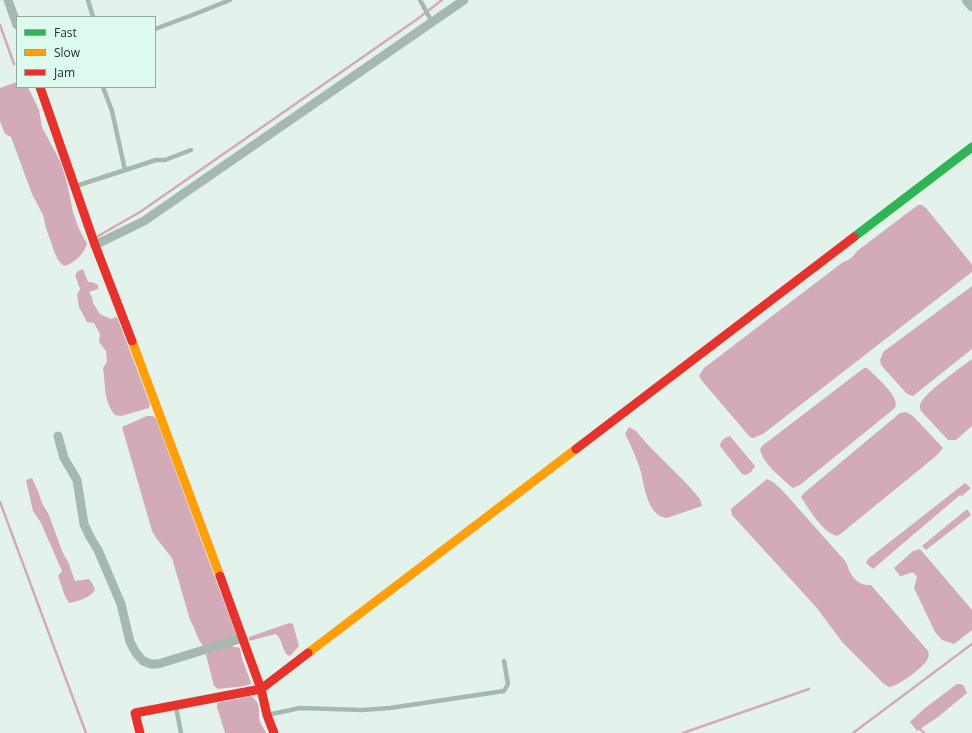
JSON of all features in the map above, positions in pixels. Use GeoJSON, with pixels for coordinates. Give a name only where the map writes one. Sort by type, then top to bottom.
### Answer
{"type":"FeatureCollection","features":[{"type":"Feature","properties":{"kind":"street"},"geometry":{"type":"LineString","coordinates":[[8,0],[16,22]]}},
{"type":"Feature","properties":{"kind":"street"},"geometry":{"type":"LineString","coordinates":[[95,245],[144,221],[430,19],[464,0]]}},
{"type":"Feature","properties":{"kind":"street"},"geometry":{"type":"LineString","coordinates":[[966,0],[972,7]]}},
{"type":"Feature","properties":{"kind":"street"},"geometry":{"type":"LineString","coordinates":[[40,88],[95,245],[158,408],[261,689],[267,715],[274,733]]}},
{"type":"Feature","properties":{"kind":"street"},"geometry":{"type":"LineString","coordinates":[[140,733],[135,712],[261,689],[972,147]]}},
{"type":"Feature","properties":{"kind":"street"},"geometry":{"type":"LineString","coordinates":[[58,436],[64,458],[77,480],[84,524],[98,550],[121,604],[130,642],[136,653],[143,661],[151,664],[158,664],[242,638]]}},
{"type":"Feature","properties":{"kind":"lane"},"geometry":{"type":"LineString","coordinates":[[88,0],[93,16]]}},
{"type":"Feature","properties":{"kind":"lane"},"geometry":{"type":"LineString","coordinates":[[156,29],[230,0]]}},
{"type":"Feature","properties":{"kind":"lane"},"geometry":{"type":"LineString","coordinates":[[420,0],[430,19]]}},
{"type":"Feature","properties":{"kind":"lane"},"geometry":{"type":"LineString","coordinates":[[103,88],[112,111],[125,170]]}},
{"type":"Feature","properties":{"kind":"lane"},"geometry":{"type":"LineString","coordinates":[[75,187],[156,160],[165,160],[191,150]]}},
{"type":"Feature","properties":{"kind":"lane"},"geometry":{"type":"LineString","coordinates":[[267,715],[300,708],[364,710],[390,708],[504,691],[508,684],[504,661]]}},
{"type":"Feature","properties":{"kind":"lane"},"geometry":{"type":"LineString","coordinates":[[175,705],[181,733]]}},
{"type":"Feature","properties":{"kind":"shaded area"},"geometry":{"type":"Polygon","coordinates":[[[16,82],[16,88],[28,88],[39,110],[42,127],[61,163],[73,212],[79,229],[87,244],[83,252],[72,263],[64,266],[58,260],[46,228],[43,215],[32,194],[11,137],[5,134],[0,121],[0,88],[16,82]]]}},
{"type":"Feature","properties":{"kind":"shaded area"},"geometry":{"type":"Polygon","coordinates":[[[918,205],[922,205],[926,208],[970,262],[972,265],[972,272],[763,434],[753,438],[750,437],[699,376],[704,368],[843,262],[851,258],[857,251],[918,205]]]}},
{"type":"Feature","properties":{"kind":"shaded area"},"geometry":{"type":"Polygon","coordinates":[[[83,269],[88,282],[98,285],[98,289],[89,292],[93,303],[100,314],[111,319],[117,317],[150,404],[149,408],[121,416],[115,415],[108,404],[103,368],[107,362],[106,351],[99,342],[100,334],[94,323],[87,322],[79,307],[77,295],[80,289],[75,275],[78,271],[83,269]]]}},
{"type":"Feature","properties":{"kind":"shaded area"},"geometry":{"type":"Polygon","coordinates":[[[972,286],[972,349],[913,396],[907,394],[881,365],[880,360],[883,352],[972,286]]]}},
{"type":"Feature","properties":{"kind":"shaded area"},"geometry":{"type":"Polygon","coordinates":[[[972,359],[972,426],[956,440],[948,440],[921,411],[920,405],[922,400],[928,394],[972,359]]]}},
{"type":"Feature","properties":{"kind":"shaded area"},"geometry":{"type":"Polygon","coordinates":[[[864,368],[867,368],[891,393],[896,403],[895,408],[800,485],[793,488],[768,465],[760,449],[864,368]]]}},
{"type":"Feature","properties":{"kind":"shaded area"},"geometry":{"type":"Polygon","coordinates":[[[906,412],[913,416],[943,448],[936,456],[843,532],[837,536],[831,534],[816,520],[801,497],[900,413],[906,412]]]}},
{"type":"Feature","properties":{"kind":"shaded area"},"geometry":{"type":"Polygon","coordinates":[[[147,416],[153,416],[156,419],[237,637],[203,646],[190,620],[172,558],[152,531],[122,427],[147,416]]]}},
{"type":"Feature","properties":{"kind":"shaded area"},"geometry":{"type":"Polygon","coordinates":[[[629,427],[636,431],[686,483],[700,499],[702,506],[667,518],[661,517],[657,514],[649,502],[638,463],[625,434],[629,427]]]}},
{"type":"Feature","properties":{"kind":"shaded area"},"geometry":{"type":"Polygon","coordinates":[[[730,436],[755,466],[751,472],[746,475],[742,474],[720,446],[721,442],[726,437],[730,436]]]}},
{"type":"Feature","properties":{"kind":"shaded area"},"geometry":{"type":"Polygon","coordinates":[[[32,478],[42,503],[49,515],[75,581],[89,579],[92,583],[95,590],[84,599],[69,603],[65,596],[58,576],[62,571],[40,521],[33,511],[26,480],[32,478]]]}},
{"type":"Feature","properties":{"kind":"shaded area"},"geometry":{"type":"Polygon","coordinates":[[[767,479],[782,490],[846,562],[849,571],[854,578],[861,584],[871,585],[928,651],[928,659],[910,676],[893,686],[889,687],[883,683],[843,643],[816,607],[732,515],[732,508],[767,479]]]}},
{"type":"Feature","properties":{"kind":"shaded area"},"geometry":{"type":"Polygon","coordinates":[[[965,483],[971,488],[962,496],[960,495],[873,569],[866,563],[868,559],[965,483]]]}},
{"type":"Feature","properties":{"kind":"shaded area"},"geometry":{"type":"Polygon","coordinates":[[[967,509],[971,515],[926,550],[922,546],[967,509]]]}},
{"type":"Feature","properties":{"kind":"shaded area"},"geometry":{"type":"Polygon","coordinates":[[[920,549],[972,610],[972,630],[954,644],[942,640],[935,632],[914,588],[917,577],[914,573],[900,576],[894,568],[913,551],[920,549]]]}},
{"type":"Feature","properties":{"kind":"shaded area"},"geometry":{"type":"Polygon","coordinates":[[[289,623],[293,624],[299,646],[290,656],[285,653],[280,639],[276,634],[249,641],[249,637],[289,623]]]}},
{"type":"Feature","properties":{"kind":"shaded area"},"geometry":{"type":"Polygon","coordinates":[[[230,646],[240,648],[242,659],[251,684],[218,689],[214,686],[206,655],[209,652],[230,646]]]}},
{"type":"Feature","properties":{"kind":"shaded area"},"geometry":{"type":"Polygon","coordinates":[[[957,684],[964,686],[967,693],[938,717],[917,731],[910,722],[925,708],[957,684]]]}},
{"type":"Feature","properties":{"kind":"shaded area"},"geometry":{"type":"Polygon","coordinates":[[[251,696],[257,702],[260,722],[266,733],[225,733],[217,703],[251,696]]]}},
{"type":"Feature","properties":{"kind":"waterway"},"geometry":{"type":"LineString","coordinates":[[98,236],[140,212],[416,20],[442,0]]}},
{"type":"Feature","properties":{"kind":"waterway"},"geometry":{"type":"LineString","coordinates":[[0,25],[14,64]]}},
{"type":"Feature","properties":{"kind":"waterway"},"geometry":{"type":"LineString","coordinates":[[0,502],[86,733]]}},
{"type":"Feature","properties":{"kind":"waterway"},"geometry":{"type":"LineString","coordinates":[[853,733],[972,644]]}},
{"type":"Feature","properties":{"kind":"waterway"},"geometry":{"type":"LineString","coordinates":[[683,733],[809,689]]}},
{"type":"Feature","properties":{"kind":"waterway"},"geometry":{"type":"LineString","coordinates":[[920,729],[924,733]]}},
{"type":"Feature","properties":{"kind":"traffic: fast"},"geometry":{"type":"LineString","coordinates":[[854,237],[972,147]]}},
{"type":"Feature","properties":{"kind":"traffic: slow"},"geometry":{"type":"LineString","coordinates":[[132,341],[220,576]]}},
{"type":"Feature","properties":{"kind":"traffic: slow"},"geometry":{"type":"LineString","coordinates":[[308,653],[576,449]]}},
{"type":"Feature","properties":{"kind":"traffic: jam"},"geometry":{"type":"LineString","coordinates":[[40,88],[95,245],[132,341]]}},
{"type":"Feature","properties":{"kind":"traffic: jam"},"geometry":{"type":"LineString","coordinates":[[576,449],[854,237]]}},
{"type":"Feature","properties":{"kind":"traffic: jam"},"geometry":{"type":"LineString","coordinates":[[220,576],[261,689],[267,715],[274,733]]}},
{"type":"Feature","properties":{"kind":"traffic: jam"},"geometry":{"type":"LineString","coordinates":[[140,733],[135,713],[261,689],[308,653]]}}]}
